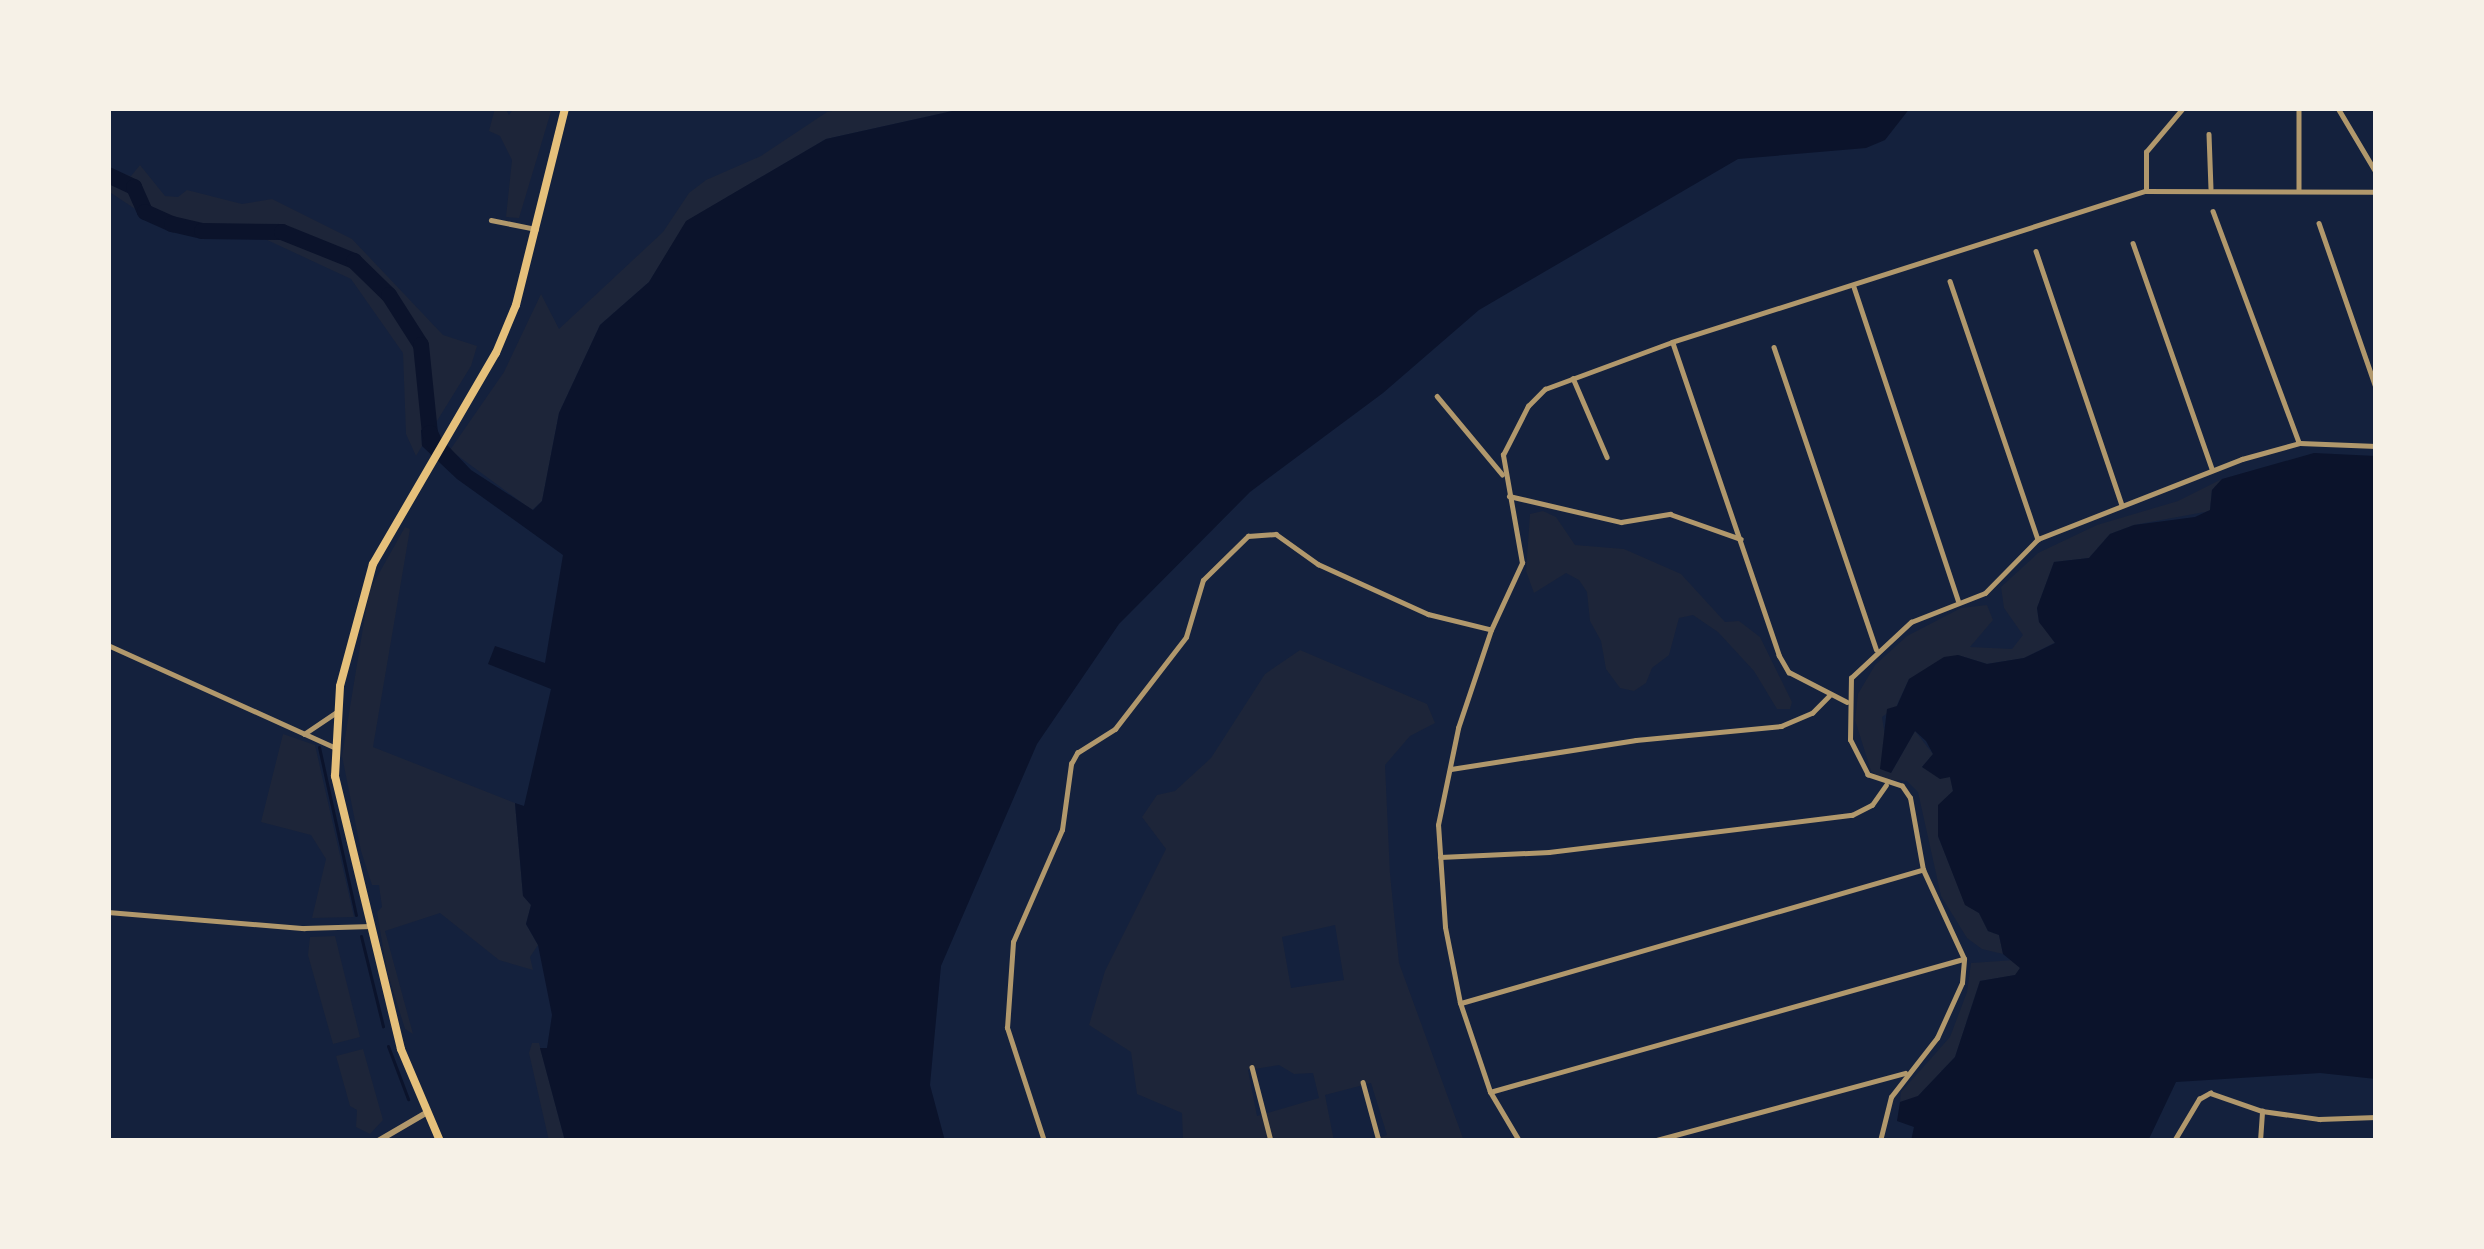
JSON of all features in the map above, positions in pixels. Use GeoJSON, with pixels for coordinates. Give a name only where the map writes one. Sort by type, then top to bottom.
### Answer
{"type":"FeatureCollection","features":[{"type":"Feature","properties":{"kind":"main road"},"geometry":{"type":"LineString","coordinates":[[440,1141],[401,1049],[371,926],[334,747],[337,712],[362,590],[496,353],[516,305],[565,108]]}},
{"type":"Feature","properties":{"kind":"street"},"geometry":{"type":"LineString","coordinates":[[2146,190],[2146,152],[2182,108]]}},
{"type":"Feature","properties":{"kind":"street"},"geometry":{"type":"LineString","coordinates":[[2338,108],[2376,172]]}},
{"type":"Feature","properties":{"kind":"street"},"geometry":{"type":"LineString","coordinates":[[2299,110],[2299,190]]}},
{"type":"Feature","properties":{"kind":"street"},"geometry":{"type":"LineString","coordinates":[[2209,134],[2211,188]]}},
{"type":"Feature","properties":{"kind":"street"},"geometry":{"type":"LineString","coordinates":[[1502,474],[1510,434],[1545,389],[1672,342],[2146,190],[2376,192]]}},
{"type":"Feature","properties":{"kind":"street"},"geometry":{"type":"LineString","coordinates":[[2213,211],[2300,443]]}},
{"type":"Feature","properties":{"kind":"street"},"geometry":{"type":"LineString","coordinates":[[491,220],[536,229]]}},
{"type":"Feature","properties":{"kind":"street"},"geometry":{"type":"LineString","coordinates":[[2319,223],[2376,388]]}},
{"type":"Feature","properties":{"kind":"street"},"geometry":{"type":"LineString","coordinates":[[2133,243],[2212,470]]}},
{"type":"Feature","properties":{"kind":"street"},"geometry":{"type":"LineString","coordinates":[[2036,251],[2122,506]]}},
{"type":"Feature","properties":{"kind":"street"},"geometry":{"type":"LineString","coordinates":[[1950,281],[2038,539]]}},
{"type":"Feature","properties":{"kind":"street"},"geometry":{"type":"LineString","coordinates":[[1853,285],[1958,600]]}},
{"type":"Feature","properties":{"kind":"street"},"geometry":{"type":"LineString","coordinates":[[1672,342],[1779,655],[1789,672],[1847,702]]}},
{"type":"Feature","properties":{"kind":"street"},"geometry":{"type":"LineString","coordinates":[[1774,347],[1876,650]]}},
{"type":"Feature","properties":{"kind":"street"},"geometry":{"type":"LineString","coordinates":[[1573,377],[1607,457]]}},
{"type":"Feature","properties":{"kind":"street"},"geometry":{"type":"LineString","coordinates":[[1437,395],[1502,474],[1522,563],[1491,630],[1449,769],[1438,825],[1460,1003],[1490,1092],[1519,1141]]}},
{"type":"Feature","properties":{"kind":"street"},"geometry":{"type":"LineString","coordinates":[[1880,1141],[1891,1097],[1905,1073],[1937,1038],[1962,983],[1964,959],[1923,871],[1910,797],[1902,786],[1868,776],[1850,740],[1850,678],[1911,622],[1985,593],[2038,539],[2187,484],[2212,470],[2300,443],[2376,446]]}},
{"type":"Feature","properties":{"kind":"street"},"geometry":{"type":"LineString","coordinates":[[1509,496],[1621,522],[1670,514],[1741,539]]}},
{"type":"Feature","properties":{"kind":"street"},"geometry":{"type":"LineString","coordinates":[[1044,1141],[1007,1028],[1013,942],[1062,830],[1071,764],[1077,752],[1114,729],[1186,637],[1203,580],[1248,536],[1276,534],[1318,564],[1428,614],[1491,630]]}},
{"type":"Feature","properties":{"kind":"street"},"geometry":{"type":"LineString","coordinates":[[108,645],[334,747]]}},
{"type":"Feature","properties":{"kind":"street"},"geometry":{"type":"LineString","coordinates":[[1449,769],[1636,740],[1781,726],[1812,713],[1829,696]]}},
{"type":"Feature","properties":{"kind":"street"},"geometry":{"type":"LineString","coordinates":[[304,734],[337,712]]}},
{"type":"Feature","properties":{"kind":"street"},"geometry":{"type":"LineString","coordinates":[[1440,857],[1549,852],[1852,815],[1872,805],[1886,785]]}},
{"type":"Feature","properties":{"kind":"street"},"geometry":{"type":"LineString","coordinates":[[1460,1003],[1923,871]]}},
{"type":"Feature","properties":{"kind":"street"},"geometry":{"type":"LineString","coordinates":[[108,912],[304,928],[371,926]]}},
{"type":"Feature","properties":{"kind":"street"},"geometry":{"type":"LineString","coordinates":[[1490,1092],[1964,959]]}},
{"type":"Feature","properties":{"kind":"street"},"geometry":{"type":"LineString","coordinates":[[1252,1067],[1271,1141]]}},
{"type":"Feature","properties":{"kind":"street"},"geometry":{"type":"LineString","coordinates":[[1653,1141],[1905,1073]]}},
{"type":"Feature","properties":{"kind":"street"},"geometry":{"type":"LineString","coordinates":[[1364,1082],[1379,1141]]}},
{"type":"Feature","properties":{"kind":"street"},"geometry":{"type":"LineString","coordinates":[[2174,1141],[2199,1099],[2210,1093],[2262,1111],[2319,1119],[2376,1117]]}},
{"type":"Feature","properties":{"kind":"street"},"geometry":{"type":"LineString","coordinates":[[2260,1141],[2262,1111]]}},
{"type":"Feature","properties":{"kind":"street"},"geometry":{"type":"LineString","coordinates":[[378,1141],[426,1113]]}},
{"type":"Feature","properties":{"kind":"shaded area"},"geometry":{"type":"Polygon","coordinates":[[[495,108],[505,108],[509,115],[514,108],[552,108],[519,218],[506,217],[512,160],[500,136],[489,131],[495,108]]]}},
{"type":"Feature","properties":{"kind":"shaded area"},"geometry":{"type":"Polygon","coordinates":[[[966,108],[826,139],[687,221],[649,282],[600,325],[559,413],[542,501],[532,510],[450,450],[504,372],[541,294],[559,329],[663,232],[689,193],[706,180],[761,156],[827,112],[966,108]]]}},
{"type":"Feature","properties":{"kind":"shaded area"},"geometry":{"type":"Polygon","coordinates":[[[966,108],[1910,108],[1885,140],[1866,148],[1738,159],[1479,310],[1383,393],[1250,492],[1119,624],[1037,744],[941,966],[930,1085],[945,1141],[565,1141],[540,1048],[547,1048],[552,1015],[538,945],[526,924],[531,905],[523,896],[515,803],[524,806],[551,689],[488,664],[495,646],[545,663],[563,555],[457,479],[422,446],[421,430],[432,429],[471,470],[533,510],[542,501],[559,413],[600,325],[649,282],[686,221],[826,139],[966,108]]]}},
{"type":"Feature","properties":{"kind":"shaded area"},"geometry":{"type":"Polygon","coordinates":[[[140,165],[165,196],[178,197],[187,190],[242,204],[272,199],[352,239],[443,335],[477,346],[471,366],[432,429],[421,430],[422,446],[416,456],[406,434],[403,353],[351,279],[265,239],[170,232],[108,191],[108,169],[131,176],[140,165]]]}},
{"type":"Feature","properties":{"kind":"shaded area"},"geometry":{"type":"Polygon","coordinates":[[[2314,453],[2376,456],[2376,1079],[2320,1073],[2176,1082],[2148,1141],[1911,1141],[1914,1127],[1897,1121],[1900,1102],[1918,1096],[1955,1057],[1980,981],[2015,975],[2020,968],[2003,954],[1999,935],[1988,931],[1979,913],[1965,905],[1938,836],[1938,805],[1953,791],[1950,777],[1940,779],[1922,767],[1933,754],[1926,741],[1915,731],[1891,773],[1880,769],[1887,709],[1897,706],[1909,679],[1944,657],[1958,655],[1987,664],[2024,658],[2055,643],[2039,622],[2037,608],[2054,562],[2089,558],[2110,534],[2134,525],[2195,517],[2210,510],[2212,490],[2222,479],[2314,453]]]}},
{"type":"Feature","properties":{"kind":"shaded area"},"geometry":{"type":"Polygon","coordinates":[[[2222,479],[2212,490],[2210,511],[2134,525],[2110,534],[2089,558],[2054,562],[2037,608],[2039,622],[2056,642],[2024,658],[1987,664],[1958,655],[1909,679],[1896,707],[1882,717],[1891,773],[1915,731],[1933,754],[1922,767],[1950,776],[1953,791],[1939,805],[1938,836],[1965,904],[1979,913],[1988,931],[1999,935],[2003,954],[1982,949],[1967,938],[1941,896],[1918,792],[1907,781],[1882,779],[1871,771],[1855,720],[1858,694],[1875,665],[1907,636],[1961,608],[1987,605],[1993,620],[1970,647],[2012,649],[2023,635],[2004,608],[2001,587],[2038,553],[2097,525],[2178,501],[2222,479]]]}},
{"type":"Feature","properties":{"kind":"shaded area"},"geometry":{"type":"Polygon","coordinates":[[[1543,511],[1556,517],[1575,545],[1624,549],[1681,574],[1725,622],[1739,621],[1760,637],[1792,702],[1790,709],[1777,709],[1754,671],[1718,632],[1693,615],[1679,618],[1669,655],[1652,668],[1646,683],[1634,691],[1620,688],[1606,669],[1601,641],[1590,621],[1587,592],[1579,580],[1566,573],[1534,593],[1526,571],[1530,514],[1543,511]]]}},
{"type":"Feature","properties":{"kind":"shaded area"},"geometry":{"type":"Polygon","coordinates":[[[405,527],[410,529],[373,747],[515,803],[523,895],[531,905],[526,924],[538,945],[530,957],[533,970],[499,960],[440,913],[385,931],[413,1034],[405,1029],[387,971],[377,912],[382,907],[379,885],[372,885],[361,851],[342,756],[369,591],[405,527]]]}},
{"type":"Feature","properties":{"kind":"shaded area"},"geometry":{"type":"Polygon","coordinates":[[[1300,650],[1427,704],[1435,723],[1410,736],[1385,765],[1390,874],[1399,963],[1464,1141],[1368,1141],[1387,1135],[1371,1083],[1325,1095],[1334,1141],[1183,1141],[1182,1113],[1137,1094],[1131,1052],[1089,1025],[1105,971],[1166,849],[1142,817],[1157,795],[1175,791],[1211,758],[1265,674],[1300,650]],[[1335,925],[1282,937],[1291,988],[1344,980],[1335,925]],[[1279,1065],[1248,1070],[1257,1116],[1319,1098],[1313,1073],[1294,1074],[1279,1065]]]}},
{"type":"Feature","properties":{"kind":"shaded area"},"geometry":{"type":"Polygon","coordinates":[[[283,734],[315,745],[354,917],[312,918],[326,859],[311,835],[261,822],[283,734]]]}},
{"type":"Feature","properties":{"kind":"shaded area"},"geometry":{"type":"Polygon","coordinates":[[[335,936],[360,1037],[333,1044],[308,955],[310,937],[335,936]]]}},
{"type":"Feature","properties":{"kind":"shaded area"},"geometry":{"type":"Polygon","coordinates":[[[2015,960],[2020,968],[2016,975],[1980,981],[1955,1057],[1918,1096],[1900,1102],[1901,1092],[1950,1037],[1967,992],[1971,963],[2015,960]]]}},
{"type":"Feature","properties":{"kind":"shaded area"},"geometry":{"type":"Polygon","coordinates":[[[532,1043],[539,1043],[565,1141],[549,1141],[529,1053],[532,1043]]]}},
{"type":"Feature","properties":{"kind":"shaded area"},"geometry":{"type":"Polygon","coordinates":[[[363,1049],[383,1120],[370,1134],[356,1127],[357,1110],[350,1106],[336,1056],[363,1049]]]}},
{"type":"Feature","properties":{"kind":"waterway"},"geometry":{"type":"LineString","coordinates":[[108,175],[134,187],[145,212],[172,224],[202,231],[282,232],[354,261],[389,295],[421,345],[430,433],[438,450]]}},
{"type":"Feature","properties":{"kind":"waterway"},"geometry":{"type":"LineString","coordinates":[[319,747],[356,915]]}},
{"type":"Feature","properties":{"kind":"waterway"},"geometry":{"type":"LineString","coordinates":[[361,936],[383,1026]]}},
{"type":"Feature","properties":{"kind":"waterway"},"geometry":{"type":"LineString","coordinates":[[388,1046],[408,1099]]}}]}
